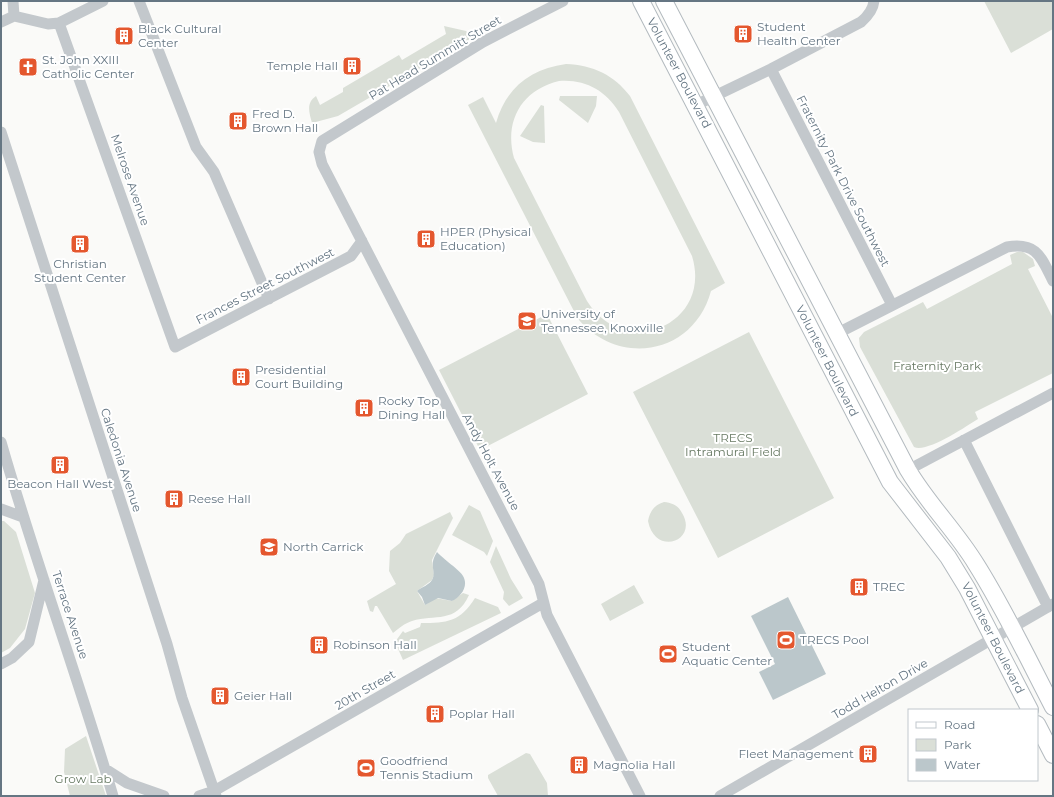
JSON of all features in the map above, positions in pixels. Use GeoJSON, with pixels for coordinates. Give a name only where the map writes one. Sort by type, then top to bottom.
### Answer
{"type":"FeatureCollection","features":[{"type":"Feature","properties":{"kind":"street"},"geometry":{"type":"LineString","coordinates":[[13,1],[14,16]]}},
{"type":"Feature","properties":{"kind":"street"},"geometry":{"type":"LineString","coordinates":[[1,22],[14,16],[48,24],[59,22],[103,1]]}},
{"type":"Feature","properties":{"kind":"street"},"geometry":{"type":"LineString","coordinates":[[139,1],[196,147],[214,172],[269,299]]}},
{"type":"Feature","properties":{"kind":"street","name":"Pat Head Summitt Street"},"geometry":{"type":"LineString","coordinates":[[322,140],[483,42],[562,1]]}},
{"type":"Feature","properties":{"kind":"street","name":"Volunteer Boulevard"},"geometry":{"type":"LineString","coordinates":[[641,1],[890,482],[948,557],[967,588],[1029,709]]}},
{"type":"Feature","properties":{"kind":"street","name":"Volunteer Boulevard"},"geometry":{"type":"LineString","coordinates":[[664,1],[908,470],[918,486],[976,564],[1013,628],[1053,707]]}},
{"type":"Feature","properties":{"kind":"street"},"geometry":{"type":"LineString","coordinates":[[696,105],[771,69],[861,22],[868,16],[874,1]]}},
{"type":"Feature","properties":{"kind":"street","name":"Melrose Avenue"},"geometry":{"type":"LineString","coordinates":[[59,22],[175,347]]}},
{"type":"Feature","properties":{"kind":"street","name":"Fraternity Park Drive Southwest"},"geometry":{"type":"LineString","coordinates":[[771,69],[892,305]]}},
{"type":"Feature","properties":{"kind":"street","name":"Caledonia Avenue"},"geometry":{"type":"LineString","coordinates":[[1,132],[167,644],[182,698],[215,793]]}},
{"type":"Feature","properties":{"kind":"street","name":"Andy Holt Avenue"},"geometry":{"type":"LineString","coordinates":[[322,140],[320,152],[322,164],[539,584],[542,603],[547,616],[640,796]]}},
{"type":"Feature","properties":{"kind":"street","name":"Frances Street Southwest"},"geometry":{"type":"LineString","coordinates":[[175,347],[351,256],[362,241]]}},
{"type":"Feature","properties":{"kind":"street"},"geometry":{"type":"LineString","coordinates":[[836,334],[1007,247],[1019,245],[1028,246],[1035,250],[1043,261],[1053,281]]}},
{"type":"Feature","properties":{"kind":"street"},"geometry":{"type":"LineString","coordinates":[[908,470],[1053,393]]}},
{"type":"Feature","properties":{"kind":"street"},"geometry":{"type":"LineString","coordinates":[[964,440],[1050,606]]}},
{"type":"Feature","properties":{"kind":"street","name":"Terrace Avenue"},"geometry":{"type":"LineString","coordinates":[[1,442],[23,517],[44,578],[113,796]]}},
{"type":"Feature","properties":{"kind":"street"},"geometry":{"type":"LineString","coordinates":[[1,510],[23,517]]}},
{"type":"Feature","properties":{"kind":"street"},"geometry":{"type":"LineString","coordinates":[[1,664],[12,658],[29,642],[44,578]]}},
{"type":"Feature","properties":{"kind":"street","name":"20th Street"},"geometry":{"type":"LineString","coordinates":[[199,796],[215,793],[542,603]]}},
{"type":"Feature","properties":{"kind":"street","name":"Todd Helton Drive"},"geometry":{"type":"LineString","coordinates":[[720,796],[994,640],[1050,606]]}},
{"type":"Feature","properties":{"kind":"street"},"geometry":{"type":"LineString","coordinates":[[1038,726],[1053,755]]}},
{"type":"Feature","properties":{"kind":"street"},"geometry":{"type":"LineString","coordinates":[[105,769],[127,784],[164,796]]}},
{"type":"Feature","properties":{"kind":"green space"},"geometry":{"type":"Polygon","coordinates":[[[984,1],[1053,1],[1053,29],[1011,53],[984,1]]]}},
{"type":"Feature","properties":{"kind":"green space"},"geometry":{"type":"Polygon","coordinates":[[[444,26],[466,31],[472,38],[338,116],[312,123],[309,108],[311,102],[316,96],[320,105],[343,92],[343,88],[399,55],[402,60],[446,34],[444,26]]]}},
{"type":"Feature","properties":{"kind":"green space"},"geometry":{"type":"Polygon","coordinates":[[[566,64],[576,65],[585,66],[602,72],[617,82],[630,96],[725,283],[711,291],[702,312],[689,329],[673,340],[654,347],[634,348],[614,344],[595,334],[578,319],[468,105],[483,97],[496,123],[506,100],[521,82],[541,70],[566,64]],[[559,81],[546,85],[525,100],[518,109],[511,132],[514,158],[587,301],[603,319],[622,329],[642,331],[662,327],[678,316],[690,300],[695,280],[692,256],[619,112],[601,92],[586,84],[559,81]]]}},
{"type":"Feature","properties":{"kind":"green space"},"geometry":{"type":"Polygon","coordinates":[[[560,96],[597,96],[596,106],[588,123],[559,100],[560,96]]]}},
{"type":"Feature","properties":{"kind":"green space"},"geometry":{"type":"Polygon","coordinates":[[[541,105],[544,106],[545,143],[533,142],[520,136],[541,105]]]}},
{"type":"Feature","properties":{"kind":"green space","name":"Fraternity Park"},"geometry":{"type":"Polygon","coordinates":[[[1017,252],[1023,252],[1033,259],[1035,266],[1028,269],[1053,318],[1053,373],[975,412],[978,419],[937,443],[920,448],[914,447],[860,347],[859,338],[864,332],[923,302],[927,309],[1012,264],[1010,255],[1017,252]]]}},
{"type":"Feature","properties":{"kind":"green space"},"geometry":{"type":"Polygon","coordinates":[[[547,314],[588,394],[480,450],[439,370],[547,314]]]}},
{"type":"Feature","properties":{"kind":"green space","name":"TRECS Intramural Field"},"geometry":{"type":"Polygon","coordinates":[[[749,332],[834,498],[718,558],[633,392],[749,332]]]}},
{"type":"Feature","properties":{"kind":"green space"},"geometry":{"type":"Polygon","coordinates":[[[664,502],[677,506],[686,523],[685,531],[681,537],[674,541],[666,542],[659,539],[652,532],[648,521],[653,509],[664,502]]]}},
{"type":"Feature","properties":{"kind":"green space"},"geometry":{"type":"Polygon","coordinates":[[[469,505],[480,511],[493,541],[487,556],[484,552],[452,535],[469,505]]]}},
{"type":"Feature","properties":{"kind":"green space"},"geometry":{"type":"Polygon","coordinates":[[[450,512],[453,518],[432,560],[434,575],[432,580],[417,591],[425,605],[435,598],[452,601],[463,593],[469,595],[464,604],[451,614],[412,621],[393,633],[377,606],[375,606],[373,612],[370,611],[367,601],[396,584],[389,571],[390,551],[400,543],[406,534],[450,512]]]}},
{"type":"Feature","properties":{"kind":"green space"},"geometry":{"type":"Polygon","coordinates":[[[1,521],[4,521],[16,532],[35,593],[25,629],[10,648],[1,653],[1,521]]]}},
{"type":"Feature","properties":{"kind":"green space"},"geometry":{"type":"Polygon","coordinates":[[[496,546],[511,579],[523,598],[509,606],[503,599],[504,592],[490,562],[496,546]]]}},
{"type":"Feature","properties":{"kind":"green space"},"geometry":{"type":"Polygon","coordinates":[[[634,585],[644,603],[610,621],[601,604],[634,585]]]}},
{"type":"Feature","properties":{"kind":"green space"},"geometry":{"type":"Polygon","coordinates":[[[475,598],[498,607],[501,613],[403,660],[395,642],[403,631],[405,633],[420,627],[421,623],[452,620],[464,612],[475,598]]]}},
{"type":"Feature","properties":{"kind":"green space","name":"Grow Lab"},"geometry":{"type":"Polygon","coordinates":[[[86,736],[106,796],[70,796],[64,772],[65,749],[86,736]]]}},
{"type":"Feature","properties":{"kind":"green space"},"geometry":{"type":"Polygon","coordinates":[[[526,753],[530,754],[547,783],[548,796],[498,796],[488,778],[488,775],[526,753]]]}},
{"type":"Feature","properties":{"kind":"water"},"geometry":{"type":"Polygon","coordinates":[[[437,552],[462,574],[465,580],[465,587],[461,594],[452,601],[438,598],[425,605],[422,597],[417,591],[431,582],[434,574],[433,561],[437,552]]]}},
{"type":"Feature","properties":{"kind":"water","name":"TRECS Pool"},"geometry":{"type":"Polygon","coordinates":[[[788,597],[826,674],[773,700],[759,672],[775,664],[751,616],[788,597]]]}},
{"type":"Feature","properties":{"kind":"place","name":"Student Health Center"},"geometry":{"type":"Point","coordinates":[743,34]}},
{"type":"Feature","properties":{"kind":"place","name":"Black Cultural Center"},"geometry":{"type":"Point","coordinates":[124,36]}},
{"type":"Feature","properties":{"kind":"place","name":"Temple Hall"},"geometry":{"type":"Point","coordinates":[352,66]}},
{"type":"Feature","properties":{"kind":"place","name":"St. John XXIII Catholic Center"},"geometry":{"type":"Point","coordinates":[28,67]}},
{"type":"Feature","properties":{"kind":"place","name":"Fred D. Brown Hall"},"geometry":{"type":"Point","coordinates":[238,121]}},
{"type":"Feature","properties":{"kind":"place","name":"HPER (Physical Education)"},"geometry":{"type":"Point","coordinates":[426,239]}},
{"type":"Feature","properties":{"kind":"place","name":"Christian Student Center"},"geometry":{"type":"Point","coordinates":[80,244]}},
{"type":"Feature","properties":{"kind":"place","name":"University of Tennessee, Knoxville"},"geometry":{"type":"Point","coordinates":[527,321]}},
{"type":"Feature","properties":{"kind":"place","name":"Presidential Court Building"},"geometry":{"type":"Point","coordinates":[241,377]}},
{"type":"Feature","properties":{"kind":"place","name":"Rocky Top Dining Hall"},"geometry":{"type":"Point","coordinates":[364,408]}},
{"type":"Feature","properties":{"kind":"place","name":"Beacon Hall West"},"geometry":{"type":"Point","coordinates":[60,465]}},
{"type":"Feature","properties":{"kind":"place","name":"Reese Hall"},"geometry":{"type":"Point","coordinates":[174,499]}},
{"type":"Feature","properties":{"kind":"place","name":"North Carrick"},"geometry":{"type":"Point","coordinates":[269,547]}},
{"type":"Feature","properties":{"kind":"place","name":"TREC"},"geometry":{"type":"Point","coordinates":[859,587]}},
{"type":"Feature","properties":{"kind":"place","name":"TRECS Pool"},"geometry":{"type":"Point","coordinates":[786,640]}},
{"type":"Feature","properties":{"kind":"place","name":"Robinson Hall"},"geometry":{"type":"Point","coordinates":[319,645]}},
{"type":"Feature","properties":{"kind":"place","name":"Student Aquatic Center"},"geometry":{"type":"Point","coordinates":[668,654]}},
{"type":"Feature","properties":{"kind":"place","name":"Geier Hall"},"geometry":{"type":"Point","coordinates":[220,696]}},
{"type":"Feature","properties":{"kind":"place","name":"Poplar Hall"},"geometry":{"type":"Point","coordinates":[435,714]}},
{"type":"Feature","properties":{"kind":"place","name":"Fleet Management"},"geometry":{"type":"Point","coordinates":[868,754]}},
{"type":"Feature","properties":{"kind":"place","name":"Magnolia Hall"},"geometry":{"type":"Point","coordinates":[579,765]}},
{"type":"Feature","properties":{"kind":"place","name":"Goodfriend Tennis Stadium"},"geometry":{"type":"Point","coordinates":[366,768]}}]}
